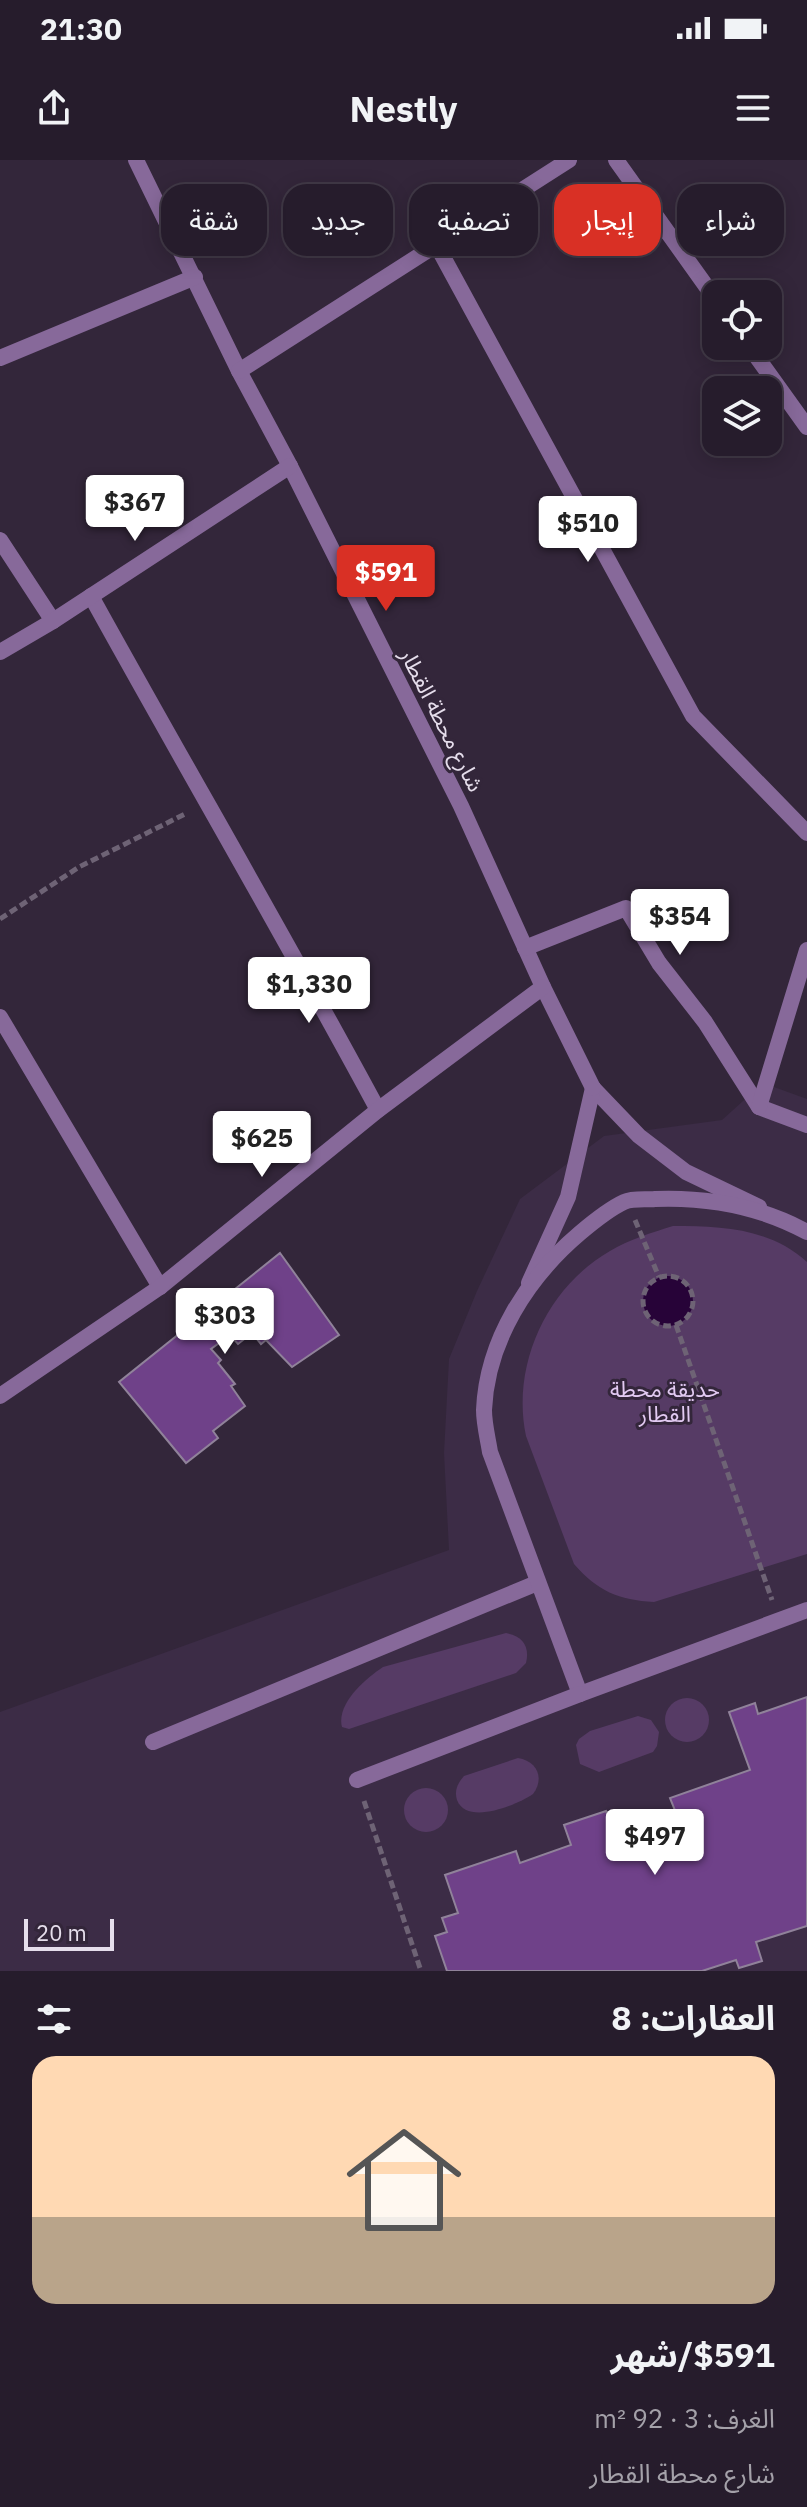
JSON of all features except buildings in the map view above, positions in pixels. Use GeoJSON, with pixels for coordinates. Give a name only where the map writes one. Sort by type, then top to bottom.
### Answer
{"type":"FeatureCollection","features":[{"type":"Feature","properties":{"kind":"street","name":"شارع محطة القطار"},"geometry":{"type":"LineString","coordinates":[[136,160],[239,371],[461,806],[543,987],[593,1088],[639,1136],[686,1172],[778,1216]]}},
{"type":"Feature","properties":{"kind":"street"},"geometry":{"type":"LineString","coordinates":[[531,184],[569,160]]}},
{"type":"Feature","properties":{"kind":"street"},"geometry":{"type":"LineString","coordinates":[[616,160],[702,280]]}},
{"type":"Feature","properties":{"kind":"street"},"geometry":{"type":"LineString","coordinates":[[239,371],[417,256]]}},
{"type":"Feature","properties":{"kind":"street"},"geometry":{"type":"LineString","coordinates":[[443,256],[693,716],[807,833]]}},
{"type":"Feature","properties":{"kind":"street"},"geometry":{"type":"LineString","coordinates":[[0,358],[195,277]]}},
{"type":"Feature","properties":{"kind":"street"},"geometry":{"type":"LineString","coordinates":[[759,360],[807,427]]}},
{"type":"Feature","properties":{"kind":"street"},"geometry":{"type":"LineString","coordinates":[[0,652],[53,621],[290,466]]}},
{"type":"Feature","properties":{"kind":"street"},"geometry":{"type":"LineString","coordinates":[[0,540],[53,621]]}},
{"type":"Feature","properties":{"kind":"street"},"geometry":{"type":"LineString","coordinates":[[91,596],[206,804],[261,895],[378,1110]]}},
{"type":"Feature","properties":{"kind":"street"},"geometry":{"type":"LineString","coordinates":[[525,948],[626,908],[659,963],[705,1022],[759,1107],[807,1125]]}},
{"type":"Feature","properties":{"kind":"street"},"geometry":{"type":"LineString","coordinates":[[759,1107],[807,950]]}},
{"type":"Feature","properties":{"kind":"street"},"geometry":{"type":"LineString","coordinates":[[0,1396],[160,1287],[378,1110],[543,987]]}},
{"type":"Feature","properties":{"kind":"street"},"geometry":{"type":"LineString","coordinates":[[0,1017],[160,1287]]}},
{"type":"Feature","properties":{"kind":"street"},"geometry":{"type":"LineString","coordinates":[[580,1694],[490,1452],[484,1412],[489,1374],[503,1331],[524,1294],[568,1197],[593,1088]]}},
{"type":"Feature","properties":{"kind":"street"},"geometry":{"type":"LineString","coordinates":[[524,1294],[555,1254],[592,1223],[626,1201],[684,1198],[737,1205],[778,1216],[807,1232]]}},
{"type":"Feature","properties":{"kind":"street"},"geometry":{"type":"LineString","coordinates":[[153,1742],[537,1583]]}},
{"type":"Feature","properties":{"kind":"street"},"geometry":{"type":"LineString","coordinates":[[357,1780],[807,1610]]}},
{"type":"Feature","properties":{"kind":"path"},"geometry":{"type":"LineString","coordinates":[[0,919],[79,867],[206,804]]}},
{"type":"Feature","properties":{"kind":"path"},"geometry":{"type":"LineString","coordinates":[[626,1201],[659,1277]]}},
{"type":"Feature","properties":{"kind":"path"},"geometry":{"type":"LineString","coordinates":[[659,1277],[683,1280],[693,1293],[689,1316],[676,1325],[659,1325],[651,1320],[643,1305],[646,1288],[659,1277]]}},
{"type":"Feature","properties":{"kind":"path"},"geometry":{"type":"LineString","coordinates":[[676,1325],[779,1620]]}},
{"type":"Feature","properties":{"kind":"path"},"geometry":{"type":"LineString","coordinates":[[357,1780],[421,1971]]}},
{"type":"Feature","properties":{"kind":"shaded area"},"geometry":{"type":"Polygon","coordinates":[[[763,1083],[807,1099],[807,1971],[0,1971],[0,1712],[449,1550],[444,1453],[449,1359],[520,1199],[604,1136],[722,1120],[763,1083]]]}},
{"type":"Feature","properties":{"kind":"shaded area"},"geometry":{"type":"Polygon","coordinates":[[[658,1277],[678,1277],[692,1291],[692,1311],[678,1325],[658,1325],[644,1311],[644,1291],[658,1277]]]}},
{"type":"Feature","properties":{"kind":"green space","name":"حديقة محطة القطار"},"geometry":{"type":"Polygon","coordinates":[[[673,1226],[744,1231],[777,1242],[807,1262],[807,1554],[654,1602],[610,1592],[591,1581],[574,1564],[526,1436],[524,1382],[529,1356],[539,1330],[568,1285],[610,1251],[673,1226]]]}},
{"type":"Feature","properties":{"kind":"green space"},"geometry":{"type":"Polygon","coordinates":[[[506,1633],[517,1637],[526,1647],[526,1663],[516,1673],[349,1729],[342,1727],[341,1718],[348,1701],[368,1678],[383,1667],[506,1633]]]}},
{"type":"Feature","properties":{"kind":"green space"},"geometry":{"type":"Polygon","coordinates":[[[687,1698],[703,1704],[709,1720],[703,1736],[687,1742],[671,1736],[665,1720],[671,1704],[687,1698]]]}},
{"type":"Feature","properties":{"kind":"green space"},"geometry":{"type":"Polygon","coordinates":[[[638,1716],[651,1720],[659,1732],[653,1752],[599,1772],[580,1764],[576,1745],[579,1739],[590,1731],[638,1716]]]}},
{"type":"Feature","properties":{"kind":"green space"},"geometry":{"type":"Polygon","coordinates":[[[518,1758],[530,1763],[537,1771],[537,1788],[533,1794],[493,1811],[471,1812],[462,1808],[456,1793],[464,1776],[518,1758]]]}},
{"type":"Feature","properties":{"kind":"green space"},"geometry":{"type":"Polygon","coordinates":[[[426,1788],[442,1794],[448,1810],[442,1826],[426,1832],[410,1826],[404,1810],[410,1794],[426,1788]]]}}]}
